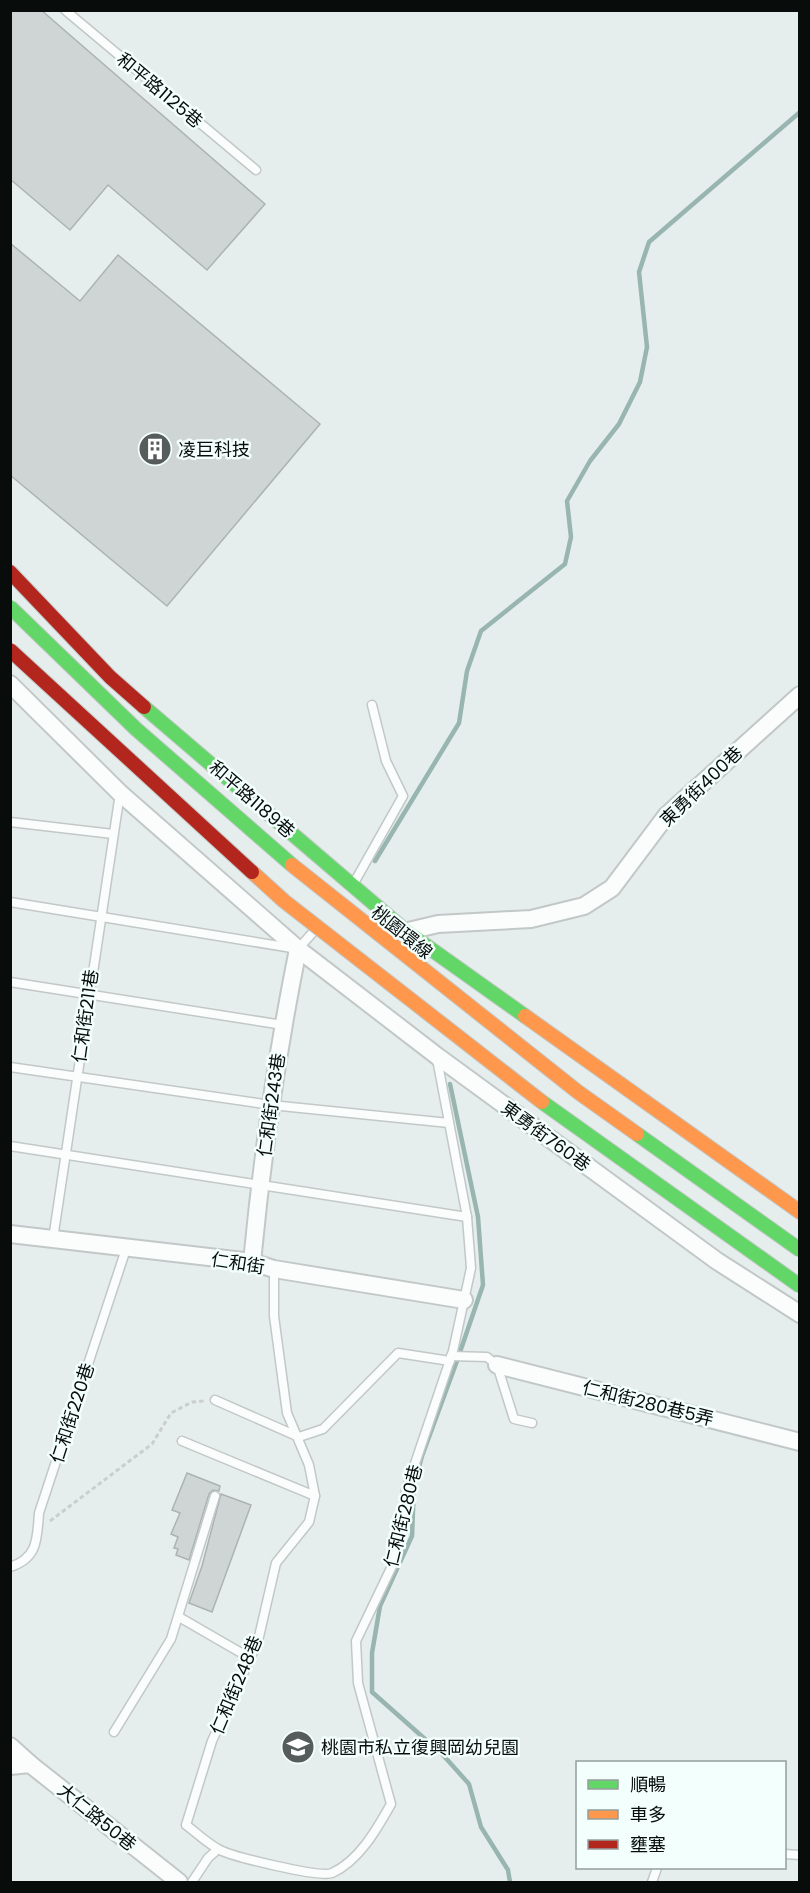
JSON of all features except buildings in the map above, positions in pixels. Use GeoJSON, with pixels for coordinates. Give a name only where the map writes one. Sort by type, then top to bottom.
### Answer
{"type":"FeatureCollection","features":[{"type":"Feature","properties":{"kind":"main road","name":"和平路1189巷"},"geometry":{"type":"LineString","coordinates":[[10,572],[110,677],[407,932],[800,1212]]}},
{"type":"Feature","properties":{"kind":"main road","name":"桃園環線"},"geometry":{"type":"LineString","coordinates":[[10,607],[136,729],[305,877],[578,1092],[800,1250]]}},
{"type":"Feature","properties":{"kind":"main road"},"geometry":{"type":"LineString","coordinates":[[10,650],[284,901],[562,1116],[800,1286]]}},
{"type":"Feature","properties":{"kind":"street"},"geometry":{"type":"LineString","coordinates":[[10,684],[120,793],[298,949]]}},
{"type":"Feature","properties":{"kind":"street","name":"東勇街400巷"},"geometry":{"type":"LineString","coordinates":[[298,949],[407,932],[438,924],[531,919],[584,906],[612,888],[666,816],[800,694]]}},
{"type":"Feature","properties":{"kind":"street"},"geometry":{"type":"LineString","coordinates":[[120,793],[166,724]]}},
{"type":"Feature","properties":{"kind":"street","name":"仁和街243巷"},"geometry":{"type":"LineString","coordinates":[[252,1262],[271,1105],[283,1025],[298,949]]}},
{"type":"Feature","properties":{"kind":"street","name":"東勇街760巷"},"geometry":{"type":"LineString","coordinates":[[298,949],[437,1056],[717,1261],[800,1314]]}},
{"type":"Feature","properties":{"kind":"street","name":"仁和街"},"geometry":{"type":"LineString","coordinates":[[10,1234],[252,1262],[274,1269],[465,1300]]}},
{"type":"Feature","properties":{"kind":"street","name":"仁和街280巷5弄"},"geometry":{"type":"LineString","coordinates":[[497,1365],[800,1442]]}},
{"type":"Feature","properties":{"kind":"street","name":"大仁路50巷"},"geometry":{"type":"LineString","coordinates":[[10,1746],[179,1882]]}},
{"type":"Feature","properties":{"kind":"street"},"geometry":{"type":"LineString","coordinates":[[10,1766],[30,1764]]}},
{"type":"Feature","properties":{"kind":"lane","name":"和平路1125巷"},"geometry":{"type":"LineString","coordinates":[[66,10],[255,170]]}},
{"type":"Feature","properties":{"kind":"lane"},"geometry":{"type":"LineString","coordinates":[[330,913],[353,886],[403,796],[386,761],[372,705]]}},
{"type":"Feature","properties":{"kind":"lane","name":"仁和街211巷"},"geometry":{"type":"LineString","coordinates":[[53,1239],[120,793]]}},
{"type":"Feature","properties":{"kind":"lane"},"geometry":{"type":"LineString","coordinates":[[10,822],[113,834]]}},
{"type":"Feature","properties":{"kind":"lane"},"geometry":{"type":"LineString","coordinates":[[10,902],[298,949],[322,922]]}},
{"type":"Feature","properties":{"kind":"lane"},"geometry":{"type":"LineString","coordinates":[[10,982],[283,1025]]}},
{"type":"Feature","properties":{"kind":"lane","name":"仁和街280巷"},"geometry":{"type":"LineString","coordinates":[[218,1849],[241,1859],[329,1875],[348,1865],[377,1829],[391,1804],[358,1683],[356,1641],[392,1566],[400,1540],[406,1490],[412,1468],[422,1449],[451,1358],[471,1268],[467,1217],[437,1056]]}},
{"type":"Feature","properties":{"kind":"lane"},"geometry":{"type":"LineString","coordinates":[[10,1067],[271,1105],[449,1123]]}},
{"type":"Feature","properties":{"kind":"lane"},"geometry":{"type":"LineString","coordinates":[[10,1146],[467,1217]]}},
{"type":"Feature","properties":{"kind":"lane","name":"仁和街220巷"},"geometry":{"type":"LineString","coordinates":[[10,1567],[25,1562],[31,1556],[38,1530],[39,1513],[126,1248]]}},
{"type":"Feature","properties":{"kind":"lane","name":"仁和街248巷"},"geometry":{"type":"LineString","coordinates":[[218,1849],[186,1825],[212,1740],[258,1641],[276,1563],[309,1522],[315,1496],[309,1465],[287,1413],[274,1316],[274,1269]]}},
{"type":"Feature","properties":{"kind":"lane"},"geometry":{"type":"LineString","coordinates":[[215,1400],[299,1437],[323,1429],[398,1353],[451,1358],[487,1357],[497,1365],[514,1419],[532,1423]]}},
{"type":"Feature","properties":{"kind":"lane"},"geometry":{"type":"LineString","coordinates":[[182,1441],[315,1496]]}},
{"type":"Feature","properties":{"kind":"lane"},"geometry":{"type":"LineString","coordinates":[[114,1732],[171,1640],[214,1496]]}},
{"type":"Feature","properties":{"kind":"lane"},"geometry":{"type":"LineString","coordinates":[[179,1617],[250,1658]]}},
{"type":"Feature","properties":{"kind":"lane"},"geometry":{"type":"LineString","coordinates":[[192,1882],[208,1858],[218,1849]]}},
{"type":"Feature","properties":{"kind":"path"},"geometry":{"type":"LineString","coordinates":[[38,1530],[153,1444],[171,1413],[192,1402],[215,1400]]}},
{"type":"Feature","properties":{"kind":"waterway"},"geometry":{"type":"LineString","coordinates":[[375,861],[459,723],[467,671],[481,631],[565,564],[571,537],[567,501],[590,461],[619,424],[640,382],[647,347],[639,272],[649,242],[800,112]]}},
{"type":"Feature","properties":{"kind":"waterway"},"geometry":{"type":"LineString","coordinates":[[450,1084],[478,1217],[483,1285],[460,1352]]}},
{"type":"Feature","properties":{"kind":"waterway"},"geometry":{"type":"LineString","coordinates":[[457,1361],[422,1456],[414,1486],[412,1536],[380,1606],[372,1653],[372,1692],[443,1755],[469,1784],[481,1827],[508,1870],[510,1882]]}},
{"type":"Feature","properties":{"kind":"traffic: fast"},"geometry":{"type":"LineString","coordinates":[[10,607],[136,729],[292,865]]}},
{"type":"Feature","properties":{"kind":"traffic: fast"},"geometry":{"type":"LineString","coordinates":[[144,707],[407,932],[525,1016]]}},
{"type":"Feature","properties":{"kind":"traffic: fast"},"geometry":{"type":"LineString","coordinates":[[542,1102],[800,1286]]}},
{"type":"Feature","properties":{"kind":"traffic: fast"},"geometry":{"type":"LineString","coordinates":[[637,1134],[800,1250]]}},
{"type":"Feature","properties":{"kind":"traffic: slow"},"geometry":{"type":"LineString","coordinates":[[292,865],[578,1092],[637,1134]]}},
{"type":"Feature","properties":{"kind":"traffic: slow"},"geometry":{"type":"LineString","coordinates":[[252,872],[284,901],[542,1102]]}},
{"type":"Feature","properties":{"kind":"traffic: slow"},"geometry":{"type":"LineString","coordinates":[[525,1016],[800,1212]]}},
{"type":"Feature","properties":{"kind":"traffic: jam"},"geometry":{"type":"LineString","coordinates":[[10,572],[110,677],[144,707]]}},
{"type":"Feature","properties":{"kind":"traffic: jam"},"geometry":{"type":"LineString","coordinates":[[10,650],[252,872]]}},
{"type":"Feature","properties":{"kind":"place","name":"凌巨科技"},"geometry":{"type":"Point","coordinates":[155,449]}},
{"type":"Feature","properties":{"kind":"place","name":"桃園市私立復興岡幼兒園"},"geometry":{"type":"Point","coordinates":[298,1747]}}]}
